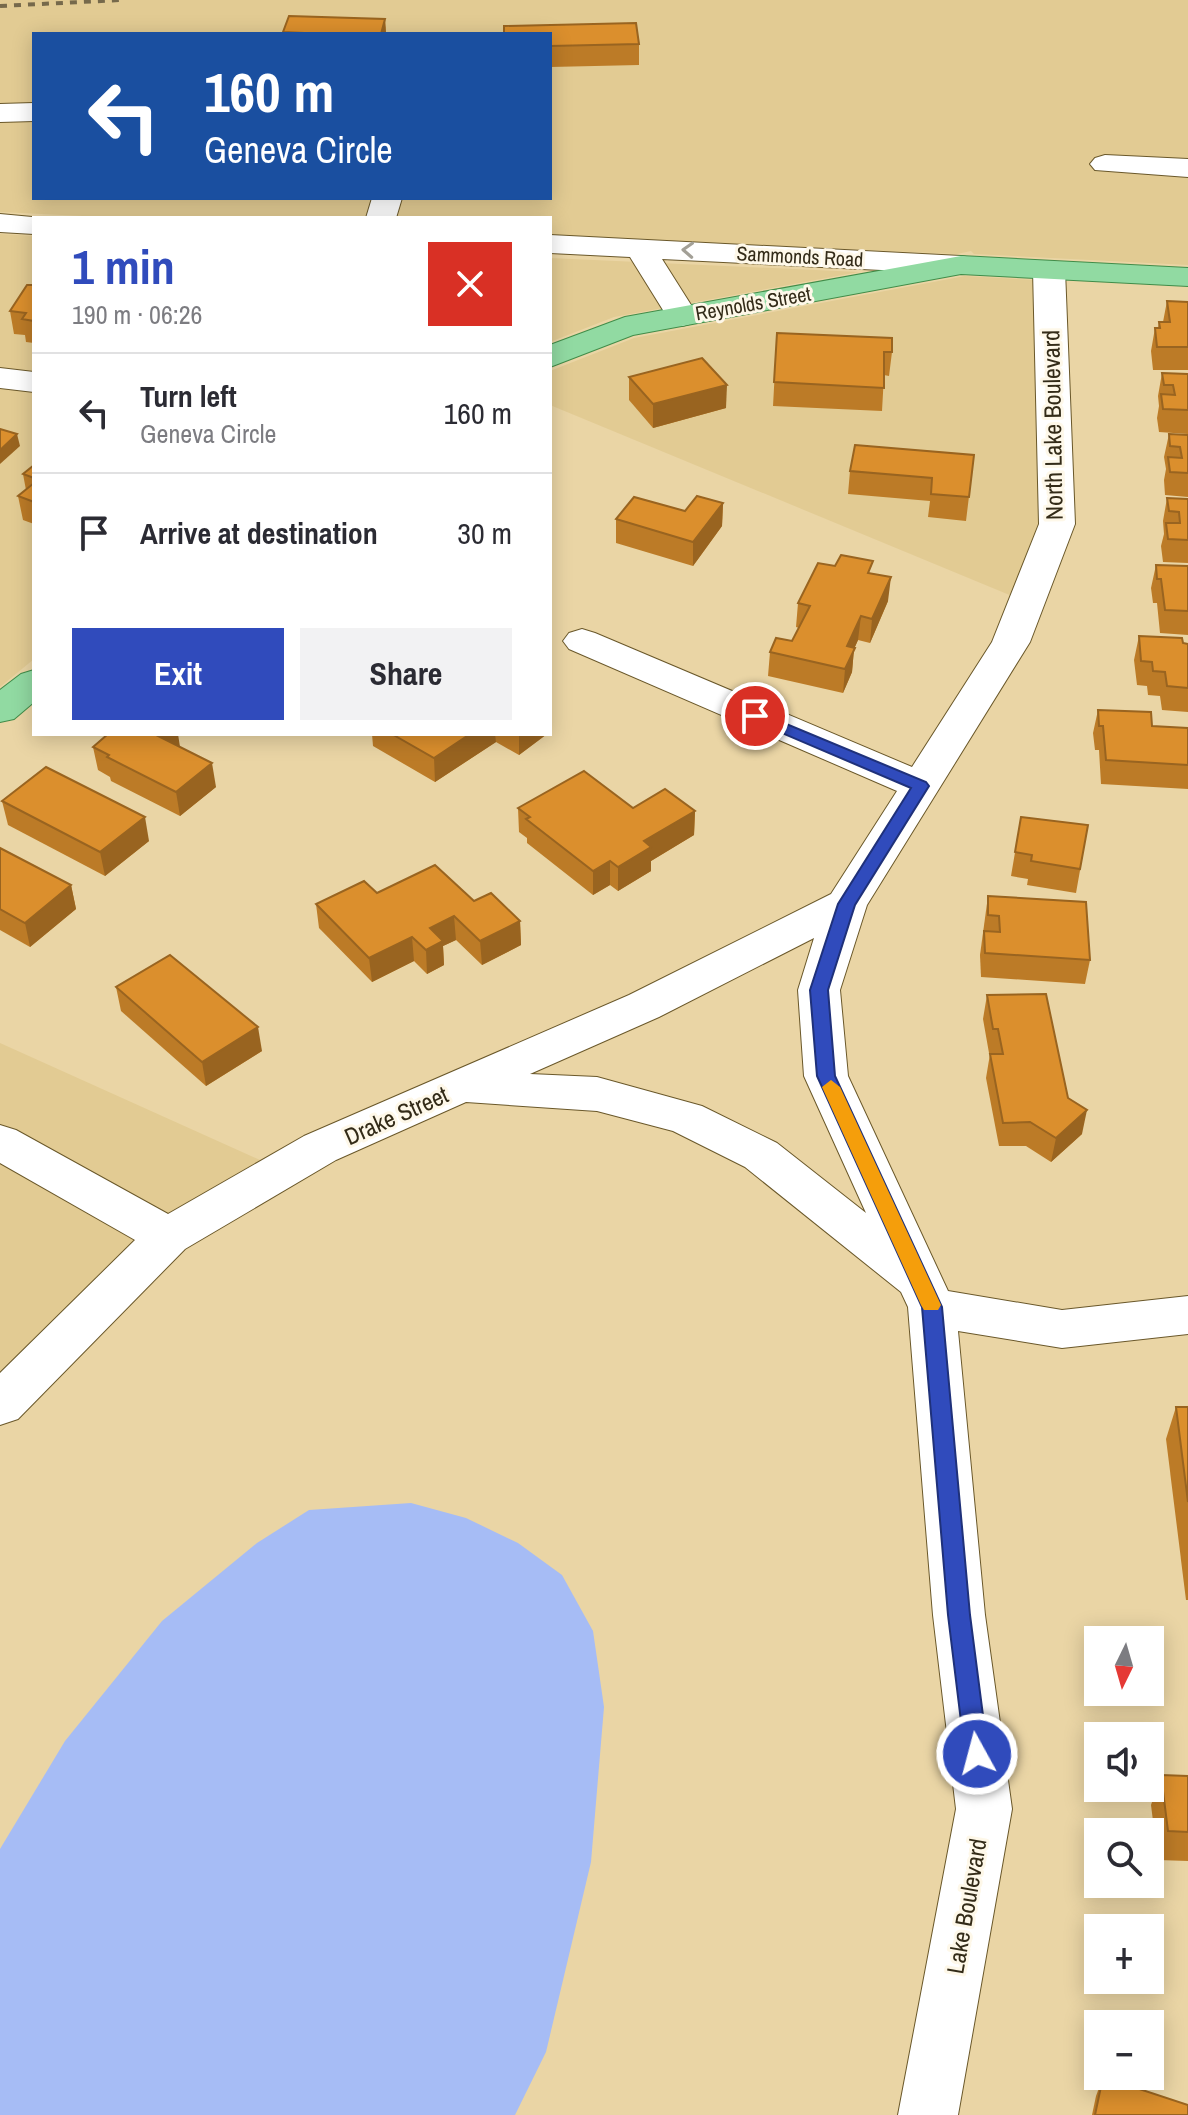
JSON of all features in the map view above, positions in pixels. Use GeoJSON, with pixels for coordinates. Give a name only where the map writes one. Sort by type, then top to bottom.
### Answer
{"type":"FeatureCollection","features":[{"type":"Feature","properties":{"kind":"main road","name":"Reynolds Street"},"geometry":{"type":"LineString","coordinates":[[552,356],[625,327],[961,265],[1188,277]]}},
{"type":"Feature","properties":{"kind":"main road"},"geometry":{"type":"LineString","coordinates":[[0,710],[32,684]]}},
{"type":"Feature","properties":{"kind":"street"},"geometry":{"type":"LineString","coordinates":[[0,113],[32,112]]}},
{"type":"Feature","properties":{"kind":"street"},"geometry":{"type":"LineString","coordinates":[[1105,164],[1188,168]]}},
{"type":"Feature","properties":{"kind":"street"},"geometry":{"type":"LineString","coordinates":[[0,223],[32,225]]}},
{"type":"Feature","properties":{"kind":"street","name":"Sammonds Road"},"geometry":{"type":"LineString","coordinates":[[552,244],[961,265]]}},
{"type":"Feature","properties":{"kind":"street"},"geometry":{"type":"LineString","coordinates":[[639,247],[682,316]]}},
{"type":"Feature","properties":{"kind":"street","name":"North Lake Boulevard"},"geometry":{"type":"LineString","coordinates":[[920,786],[1011,642],[1057,524],[1049,270]]}},
{"type":"Feature","properties":{"kind":"street"},"geometry":{"type":"LineString","coordinates":[[0,378],[32,382]]}},
{"type":"Feature","properties":{"kind":"street"},"geometry":{"type":"LineString","coordinates":[[582,641],[920,786]]}},
{"type":"Feature","properties":{"kind":"street","name":"Lake Boulevard"},"geometry":{"type":"LineString","coordinates":[[920,786],[846,904],[819,990],[826,1076],[926,1296],[959,1615],[984,1809],[928,2115]]}},
{"type":"Feature","properties":{"kind":"street","name":"Drake Street"},"geometry":{"type":"LineString","coordinates":[[0,1405],[168,1236],[320,1148],[644,1006],[846,904]]}},
{"type":"Feature","properties":{"kind":"street"},"geometry":{"type":"LineString","coordinates":[[458,1087],[597,1094],[686,1118],[761,1155],[926,1296],[1062,1329],[1188,1315]]}},
{"type":"Feature","properties":{"kind":"street"},"geometry":{"type":"LineString","coordinates":[[0,1142],[168,1236]]}},
{"type":"Feature","properties":{"kind":"shaded area"},"geometry":{"type":"Polygon","coordinates":[[[0,0],[1188,0],[1188,265],[974,254],[971,251],[957,254],[552,236],[552,216],[83,216],[0,212],[0,0]]]}},
{"type":"Feature","properties":{"kind":"shaded area"},"geometry":{"type":"Polygon","coordinates":[[[0,234],[32,236],[32,661],[0,687],[0,234]]]}},
{"type":"Feature","properties":{"kind":"shaded area"},"geometry":{"type":"Polygon","coordinates":[[[552,258],[859,272],[614,317],[552,341],[552,258]]]}},
{"type":"Feature","properties":{"kind":"shaded area"},"geometry":{"type":"Polygon","coordinates":[[[965,276],[1052,281],[1034,605],[552,406],[552,370],[634,338],[965,276]]]}},
{"type":"Feature","properties":{"kind":"shaded area"},"geometry":{"type":"Polygon","coordinates":[[[0,1043],[271,1165],[0,1403],[0,1043]]]}},
{"type":"Feature","properties":{"kind":"water"},"geometry":{"type":"Polygon","coordinates":[[[411,1503],[466,1518],[518,1543],[562,1575],[593,1631],[604,1707],[591,1862],[546,2052],[515,2115],[0,2115],[0,1849],[65,1741],[162,1621],[257,1543],[309,1510],[411,1503]]]}},
{"type":"Feature","properties":{"kind":"building"},"geometry":{"type":"Polygon","coordinates":[[[289,16],[385,19],[382,32],[283,32],[289,16]]]}},
{"type":"Feature","properties":{"kind":"building"},"geometry":{"type":"Polygon","coordinates":[[[636,23],[639,44],[552,46],[552,32],[504,32],[504,26],[636,23]]]}},
{"type":"Feature","properties":{"kind":"building"},"geometry":{"type":"Polygon","coordinates":[[[27,285],[32,285],[32,321],[22,319],[26,313],[10,311],[27,285]]]}},
{"type":"Feature","properties":{"kind":"building"},"geometry":{"type":"Polygon","coordinates":[[[1167,301],[1188,302],[1188,347],[1157,347],[1155,328],[1160,328],[1159,322],[1170,322],[1167,301]]]}},
{"type":"Feature","properties":{"kind":"building"},"geometry":{"type":"Polygon","coordinates":[[[777,333],[892,338],[892,352],[884,352],[884,388],[774,382],[777,333]]]}},
{"type":"Feature","properties":{"kind":"building"},"geometry":{"type":"Polygon","coordinates":[[[702,358],[727,385],[653,404],[629,377],[702,358]]]}},
{"type":"Feature","properties":{"kind":"building"},"geometry":{"type":"Polygon","coordinates":[[[1162,373],[1188,374],[1188,410],[1163,409],[1161,394],[1175,395],[1173,385],[1164,385],[1162,373]]]}},
{"type":"Feature","properties":{"kind":"building"},"geometry":{"type":"Polygon","coordinates":[[[0,429],[17,434],[0,450],[0,429]]]}},
{"type":"Feature","properties":{"kind":"building"},"geometry":{"type":"Polygon","coordinates":[[[1169,434],[1188,435],[1188,473],[1170,472],[1168,457],[1182,458],[1180,447],[1170,446],[1169,434]]]}},
{"type":"Feature","properties":{"kind":"building"},"geometry":{"type":"Polygon","coordinates":[[[855,445],[974,455],[969,497],[931,494],[932,478],[850,471],[855,445]]]}},
{"type":"Feature","properties":{"kind":"building"},"geometry":{"type":"Polygon","coordinates":[[[32,467],[32,477],[23,474],[32,467]]]}},
{"type":"Feature","properties":{"kind":"building"},"geometry":{"type":"Polygon","coordinates":[[[32,485],[32,501],[18,496],[32,485]]]}},
{"type":"Feature","properties":{"kind":"building"},"geometry":{"type":"Polygon","coordinates":[[[697,496],[723,503],[693,542],[616,519],[634,497],[685,511],[697,496]]]}},
{"type":"Feature","properties":{"kind":"building"},"geometry":{"type":"Polygon","coordinates":[[[1167,498],[1188,499],[1188,540],[1168,539],[1166,523],[1180,523],[1179,512],[1169,511],[1167,498]]]}},
{"type":"Feature","properties":{"kind":"building"},"geometry":{"type":"Polygon","coordinates":[[[841,555],[873,561],[868,573],[891,577],[872,619],[861,616],[847,646],[855,648],[845,669],[770,652],[776,638],[792,641],[810,606],[798,603],[818,563],[835,566],[841,555]]]}},
{"type":"Feature","properties":{"kind":"building"},"geometry":{"type":"Polygon","coordinates":[[[1156,565],[1188,566],[1188,611],[1165,610],[1156,565]]]}},
{"type":"Feature","properties":{"kind":"building"},"geometry":{"type":"Polygon","coordinates":[[[1139,636],[1182,638],[1183,643],[1188,644],[1188,688],[1167,686],[1165,672],[1153,671],[1152,662],[1141,661],[1139,636]]]}},
{"type":"Feature","properties":{"kind":"building"},"geometry":{"type":"Polygon","coordinates":[[[1098,710],[1151,712],[1152,726],[1188,728],[1188,765],[1106,760],[1103,726],[1099,726],[1098,710]]]}},
{"type":"Feature","properties":{"kind":"building"},"geometry":{"type":"Polygon","coordinates":[[[106,736],[158,736],[212,763],[176,792],[93,747],[106,736]]]}},
{"type":"Feature","properties":{"kind":"building"},"geometry":{"type":"Polygon","coordinates":[[[396,736],[467,736],[434,758],[396,736]]]}},
{"type":"Feature","properties":{"kind":"building"},"geometry":{"type":"Polygon","coordinates":[[[46,767],[145,817],[100,852],[2,801],[46,767]]]}},
{"type":"Feature","properties":{"kind":"building"},"geometry":{"type":"Polygon","coordinates":[[[584,771],[633,808],[665,789],[695,811],[644,841],[651,847],[618,867],[610,861],[593,871],[526,819],[530,817],[518,808],[584,771]]]}},
{"type":"Feature","properties":{"kind":"building"},"geometry":{"type":"Polygon","coordinates":[[[1021,817],[1088,825],[1080,869],[1031,861],[1032,855],[1015,852],[1021,817]]]}},
{"type":"Feature","properties":{"kind":"building"},"geometry":{"type":"Polygon","coordinates":[[[0,848],[71,885],[25,923],[0,909],[0,848]]]}},
{"type":"Feature","properties":{"kind":"building"},"geometry":{"type":"Polygon","coordinates":[[[435,865],[474,901],[491,893],[520,921],[480,941],[454,916],[430,928],[443,941],[426,950],[412,937],[369,958],[316,904],[364,881],[377,893],[435,865]]]}},
{"type":"Feature","properties":{"kind":"building"},"geometry":{"type":"Polygon","coordinates":[[[988,896],[1086,902],[1090,960],[985,953],[984,931],[1000,932],[999,916],[988,915],[988,896]]]}},
{"type":"Feature","properties":{"kind":"building"},"geometry":{"type":"Polygon","coordinates":[[[170,955],[258,1027],[202,1062],[116,987],[170,955]]]}},
{"type":"Feature","properties":{"kind":"building"},"geometry":{"type":"Polygon","coordinates":[[[1046,994],[1068,1098],[1087,1110],[1056,1138],[1030,1122],[1003,1123],[990,1054],[1003,1054],[998,1029],[993,1029],[987,995],[1046,994]]]}},
{"type":"Feature","properties":{"kind":"building"},"geometry":{"type":"Polygon","coordinates":[[[1176,1407],[1188,1407],[1188,1502],[1176,1407]]]}},
{"type":"Feature","properties":{"kind":"building"},"geometry":{"type":"Polygon","coordinates":[[[1164,1775],[1188,1776],[1188,1832],[1168,1831],[1164,1775]]]}},
{"type":"Feature","properties":{"kind":"building"},"geometry":{"type":"Polygon","coordinates":[[[1100,2090],[1142,2090],[1188,2105],[1188,2115],[1095,2115],[1100,2090]]]}},
{"type":"Feature","properties":{"kind":"railway"},"geometry":{"type":"LineString","coordinates":[[0,6],[121,0]]}},
{"type":"Feature","properties":{"kind":"slow traffic"},"geometry":{"type":"LineString","coordinates":[[831,1087],[931,1305]]}},
{"type":"Feature","properties":{"kind":"route"},"geometry":{"type":"LineString","coordinates":[[755,716],[920,786],[846,904],[819,990],[826,1076],[932,1307],[959,1615],[977,1754]]}}]}
